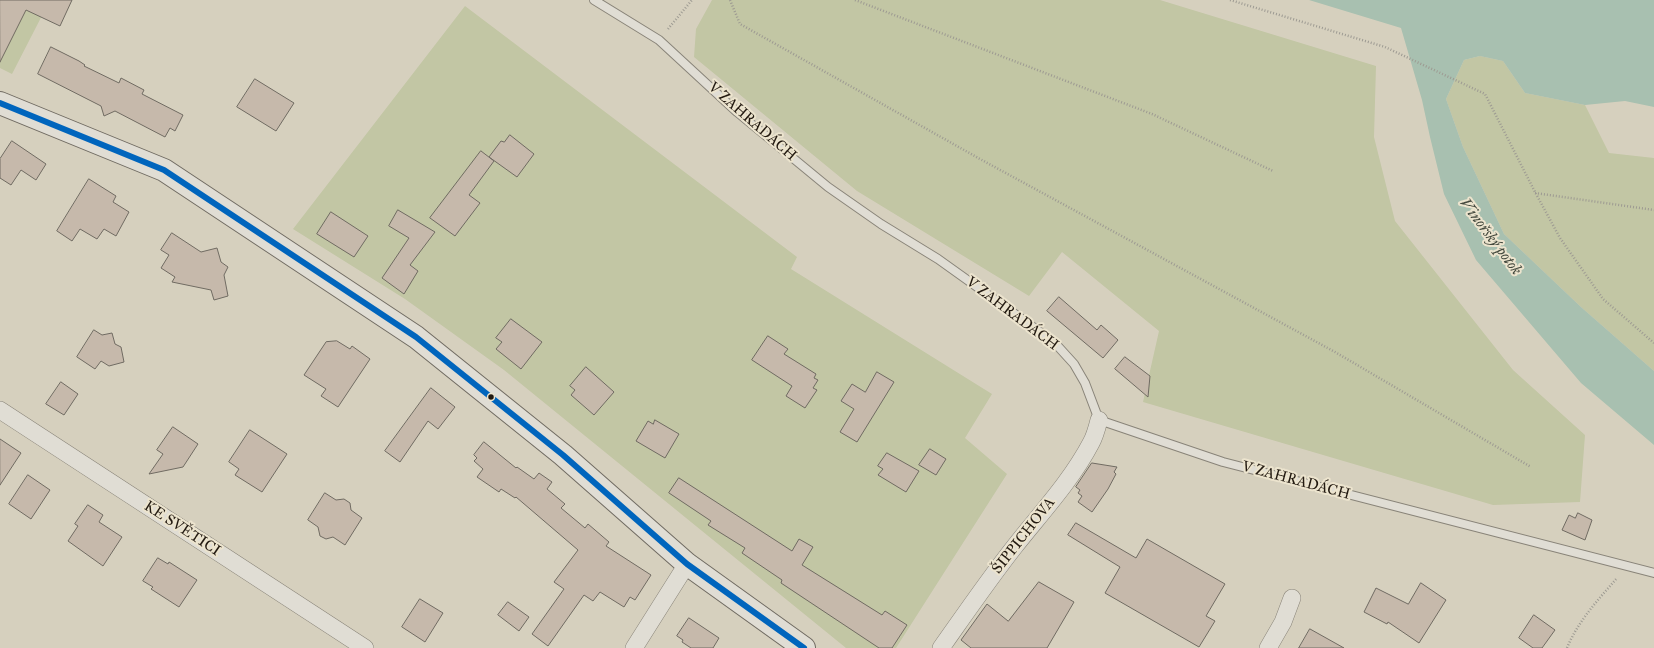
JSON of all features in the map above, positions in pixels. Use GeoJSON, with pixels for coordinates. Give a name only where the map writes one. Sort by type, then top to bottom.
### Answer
{"type":"FeatureCollection","features":[{"type":"Feature","properties":{"kind":"street"},"geometry":{"type":"LineString","coordinates":[[0,103],[164,170],[416,337],[563,455],[687,564],[804,648]]}},
{"type":"Feature","properties":{"kind":"street","name":"KE SVĚTICI"},"geometry":{"type":"LineString","coordinates":[[0,410],[365,648]]}},
{"type":"Feature","properties":{"kind":"street","name":"ŠIPPICHOVA"},"geometry":{"type":"LineString","coordinates":[[941,648],[988,581],[1037,521],[1073,471],[1091,442],[1099,420]]}},
{"type":"Feature","properties":{"kind":"street"},"geometry":{"type":"LineString","coordinates":[[634,648],[687,564]]}},
{"type":"Feature","properties":{"kind":"street"},"geometry":{"type":"LineString","coordinates":[[1268,648],[1283,622],[1292,598]]}},
{"type":"Feature","properties":{"kind":"lane","name":"V ZAHRADÁCH"},"geometry":{"type":"LineString","coordinates":[[594,0],[659,40],[737,112],[828,187],[881,224],[938,260],[1054,342],[1074,364],[1085,383],[1099,420],[1223,462],[1654,573]]}},
{"type":"Feature","properties":{"kind":"path"},"geometry":{"type":"LineString","coordinates":[[659,40],[692,0]]}},
{"type":"Feature","properties":{"kind":"path"},"geometry":{"type":"LineString","coordinates":[[730,0],[740,24],[980,159],[1335,352],[1531,467]]}},
{"type":"Feature","properties":{"kind":"path"},"geometry":{"type":"LineString","coordinates":[[855,0],[1152,114],[1274,171]]}},
{"type":"Feature","properties":{"kind":"path"},"geometry":{"type":"LineString","coordinates":[[1230,0],[1385,47],[1485,94],[1560,238],[1603,299],[1654,343]]}},
{"type":"Feature","properties":{"kind":"path"},"geometry":{"type":"LineString","coordinates":[[1535,192],[1654,210]]}},
{"type":"Feature","properties":{"kind":"path"},"geometry":{"type":"LineString","coordinates":[[1567,648],[1572,637],[1587,614],[1627,566]]}},
{"type":"Feature","properties":{"kind":"shaded area"},"geometry":{"type":"Polygon","coordinates":[[[0,0],[50,0],[12,74],[0,68],[0,0]]]}},
{"type":"Feature","properties":{"kind":"shaded area"},"geometry":{"type":"Polygon","coordinates":[[[712,0],[1160,0],[1376,66],[1374,137],[1395,221],[1513,370],[1585,435],[1580,502],[1493,505],[1143,402],[1159,331],[1062,252],[1029,296],[857,191],[694,57],[696,29],[712,0]]]}},
{"type":"Feature","properties":{"kind":"shaded area"},"geometry":{"type":"Polygon","coordinates":[[[465,6],[797,257],[791,269],[992,394],[965,438],[1007,474],[896,648],[846,648],[504,370],[405,299],[293,229],[465,6]]]}},
{"type":"Feature","properties":{"kind":"shaded area"},"geometry":{"type":"Polygon","coordinates":[[[1480,56],[1503,61],[1525,93],[1585,105],[1609,153],[1654,158],[1654,371],[1581,307],[1504,234],[1463,147],[1446,99],[1464,60],[1480,56]]]}},
{"type":"Feature","properties":{"kind":"water","name":"Vinořský potok"},"geometry":{"type":"Polygon","coordinates":[[[1309,0],[1654,0],[1654,107],[1625,101],[1585,105],[1525,93],[1503,61],[1480,56],[1464,60],[1446,99],[1463,147],[1504,234],[1581,307],[1654,371],[1654,445],[1581,383],[1476,260],[1444,194],[1422,100],[1401,28],[1309,0]]]}},
{"type":"Feature","properties":{"kind":"building"},"geometry":{"type":"Polygon","coordinates":[[[0,0],[72,0],[60,26],[26,10],[0,62],[0,0]]]}},
{"type":"Feature","properties":{"kind":"building"},"geometry":{"type":"Polygon","coordinates":[[[51,47],[79,61],[85,65],[84,66],[119,83],[121,78],[144,90],[142,94],[183,115],[175,131],[170,128],[165,137],[115,111],[104,116],[101,106],[38,74],[51,47]]]}},
{"type":"Feature","properties":{"kind":"building"},"geometry":{"type":"Polygon","coordinates":[[[255,79],[294,103],[276,131],[237,107],[255,79]]]}},
{"type":"Feature","properties":{"kind":"building"},"geometry":{"type":"Polygon","coordinates":[[[510,135],[534,154],[517,177],[489,157],[501,141],[504,142],[510,135]]]}},
{"type":"Feature","properties":{"kind":"building"},"geometry":{"type":"Polygon","coordinates":[[[12,141],[46,164],[36,180],[21,170],[11,185],[0,178],[0,159],[12,141]]]}},
{"type":"Feature","properties":{"kind":"building"},"geometry":{"type":"Polygon","coordinates":[[[481,151],[494,161],[469,195],[480,203],[455,236],[430,218],[481,151]]]}},
{"type":"Feature","properties":{"kind":"building"},"geometry":{"type":"Polygon","coordinates":[[[89,179],[116,196],[113,202],[129,212],[116,236],[104,229],[97,239],[80,229],[72,241],[57,231],[89,179]]]}},
{"type":"Feature","properties":{"kind":"building"},"geometry":{"type":"Polygon","coordinates":[[[398,210],[435,232],[410,265],[418,271],[404,294],[382,278],[409,238],[389,226],[398,210]]]}},
{"type":"Feature","properties":{"kind":"building"},"geometry":{"type":"Polygon","coordinates":[[[331,212],[368,236],[354,257],[317,234],[331,212]]]}},
{"type":"Feature","properties":{"kind":"building"},"geometry":{"type":"Polygon","coordinates":[[[172,233],[201,252],[217,248],[221,262],[228,267],[224,275],[228,296],[214,300],[211,290],[172,282],[175,277],[161,268],[169,255],[161,250],[172,233]]]}},
{"type":"Feature","properties":{"kind":"building"},"geometry":{"type":"Polygon","coordinates":[[[1059,297],[1097,330],[1101,325],[1118,340],[1103,358],[1047,311],[1059,297]]]}},
{"type":"Feature","properties":{"kind":"building"},"geometry":{"type":"Polygon","coordinates":[[[511,319],[542,342],[521,369],[496,349],[502,342],[496,338],[511,319]]]}},
{"type":"Feature","properties":{"kind":"building"},"geometry":{"type":"Polygon","coordinates":[[[94,330],[102,335],[112,333],[115,344],[121,347],[124,362],[109,366],[101,361],[95,369],[77,357],[94,330]]]}},
{"type":"Feature","properties":{"kind":"building"},"geometry":{"type":"Polygon","coordinates":[[[768,336],[788,349],[784,354],[816,374],[814,378],[818,380],[813,388],[817,390],[805,408],[786,396],[792,386],[752,360],[768,336]]]}},
{"type":"Feature","properties":{"kind":"building"},"geometry":{"type":"Polygon","coordinates":[[[337,341],[350,349],[352,346],[370,359],[338,407],[321,396],[326,389],[304,375],[326,342],[337,341]]]}},
{"type":"Feature","properties":{"kind":"building"},"geometry":{"type":"Polygon","coordinates":[[[1125,357],[1150,376],[1148,397],[1115,369],[1125,357]]]}},
{"type":"Feature","properties":{"kind":"building"},"geometry":{"type":"Polygon","coordinates":[[[586,367],[614,392],[594,415],[571,395],[575,390],[570,386],[586,367]]]}},
{"type":"Feature","properties":{"kind":"building"},"geometry":{"type":"Polygon","coordinates":[[[877,372],[894,382],[857,442],[840,432],[854,409],[841,401],[852,384],[865,392],[877,372]]]}},
{"type":"Feature","properties":{"kind":"building"},"geometry":{"type":"Polygon","coordinates":[[[61,382],[78,394],[64,415],[46,404],[61,382]]]}},
{"type":"Feature","properties":{"kind":"building"},"geometry":{"type":"Polygon","coordinates":[[[431,388],[455,407],[438,429],[428,421],[400,462],[385,451],[431,388]]]}},
{"type":"Feature","properties":{"kind":"building"},"geometry":{"type":"Polygon","coordinates":[[[655,420],[679,434],[665,458],[636,441],[648,421],[653,424],[655,420]]]}},
{"type":"Feature","properties":{"kind":"building"},"geometry":{"type":"Polygon","coordinates":[[[173,427],[198,444],[183,467],[149,474],[163,454],[157,450],[173,427]]]}},
{"type":"Feature","properties":{"kind":"building"},"geometry":{"type":"Polygon","coordinates":[[[250,430],[287,454],[262,492],[235,475],[239,469],[229,462],[250,430]]]}},
{"type":"Feature","properties":{"kind":"building"},"geometry":{"type":"Polygon","coordinates":[[[0,439],[21,453],[0,485],[0,439]]]}},
{"type":"Feature","properties":{"kind":"building"},"geometry":{"type":"Polygon","coordinates":[[[484,442],[516,468],[517,467],[534,479],[539,473],[552,482],[547,489],[565,504],[561,508],[585,528],[588,524],[609,542],[606,546],[651,575],[635,600],[630,597],[624,607],[600,592],[593,601],[584,595],[548,646],[532,634],[564,589],[554,582],[578,550],[516,497],[515,498],[501,489],[499,492],[477,477],[483,469],[474,461],[477,458],[474,455],[484,442]]]}},
{"type":"Feature","properties":{"kind":"building"},"geometry":{"type":"Polygon","coordinates":[[[930,449],[946,459],[936,475],[919,465],[930,449]]]}},
{"type":"Feature","properties":{"kind":"building"},"geometry":{"type":"Polygon","coordinates":[[[887,453],[919,471],[906,492],[878,475],[883,469],[878,466],[887,453]]]}},
{"type":"Feature","properties":{"kind":"building"},"geometry":{"type":"Polygon","coordinates":[[[1092,463],[1117,467],[1114,472],[1116,474],[1108,489],[1092,512],[1078,502],[1082,496],[1078,493],[1080,490],[1076,487],[1092,463]]]}},
{"type":"Feature","properties":{"kind":"building"},"geometry":{"type":"Polygon","coordinates":[[[28,475],[50,490],[31,519],[9,504],[28,475]]]}},
{"type":"Feature","properties":{"kind":"building"},"geometry":{"type":"Polygon","coordinates":[[[679,478],[792,551],[799,539],[813,547],[802,565],[882,615],[885,611],[907,625],[892,648],[879,648],[781,583],[782,580],[742,553],[745,548],[708,525],[711,521],[669,493],[679,478]]]}},
{"type":"Feature","properties":{"kind":"building"},"geometry":{"type":"Polygon","coordinates":[[[325,493],[336,500],[344,499],[350,503],[351,510],[362,518],[345,545],[333,537],[326,539],[320,536],[318,527],[308,520],[325,493]]]}},
{"type":"Feature","properties":{"kind":"building"},"geometry":{"type":"Polygon","coordinates":[[[88,505],[103,515],[99,522],[122,537],[103,566],[68,541],[78,526],[75,524],[88,505]]]}},
{"type":"Feature","properties":{"kind":"building"},"geometry":{"type":"Polygon","coordinates":[[[1578,513],[1592,520],[1585,540],[1562,530],[1569,515],[1575,518],[1578,513]]]}},
{"type":"Feature","properties":{"kind":"building"},"geometry":{"type":"Polygon","coordinates":[[[1076,523],[1136,558],[1147,539],[1225,584],[1206,616],[1215,621],[1199,647],[1105,593],[1120,567],[1068,535],[1076,523]]]}},
{"type":"Feature","properties":{"kind":"building"},"geometry":{"type":"Polygon","coordinates":[[[158,558],[168,564],[169,562],[197,580],[179,607],[151,589],[153,587],[143,581],[158,558]]]}},
{"type":"Feature","properties":{"kind":"building"},"geometry":{"type":"Polygon","coordinates":[[[1039,582],[1074,602],[1047,648],[971,648],[961,640],[987,604],[1008,621],[1039,582]]]}},
{"type":"Feature","properties":{"kind":"building"},"geometry":{"type":"Polygon","coordinates":[[[1421,583],[1446,600],[1419,643],[1388,622],[1387,624],[1364,612],[1376,588],[1408,604],[1421,583]]]}},
{"type":"Feature","properties":{"kind":"building"},"geometry":{"type":"Polygon","coordinates":[[[420,599],[443,613],[425,642],[402,627],[420,599]]]}},
{"type":"Feature","properties":{"kind":"building"},"geometry":{"type":"Polygon","coordinates":[[[508,602],[529,617],[519,631],[498,615],[508,602]]]}},
{"type":"Feature","properties":{"kind":"building"},"geometry":{"type":"Polygon","coordinates":[[[1534,615],[1555,630],[1542,648],[1533,648],[1519,638],[1534,615]]]}},
{"type":"Feature","properties":{"kind":"building"},"geometry":{"type":"Polygon","coordinates":[[[689,618],[719,638],[713,648],[691,648],[682,642],[683,640],[677,636],[689,618]]]}},
{"type":"Feature","properties":{"kind":"building"},"geometry":{"type":"Polygon","coordinates":[[[1310,629],[1344,648],[1299,648],[1310,629]]]}},
{"type":"Feature","properties":{"kind":"transit line"},"geometry":{"type":"LineString","coordinates":[[0,103],[164,170],[416,337],[563,455],[687,564],[804,648]]}}]}
